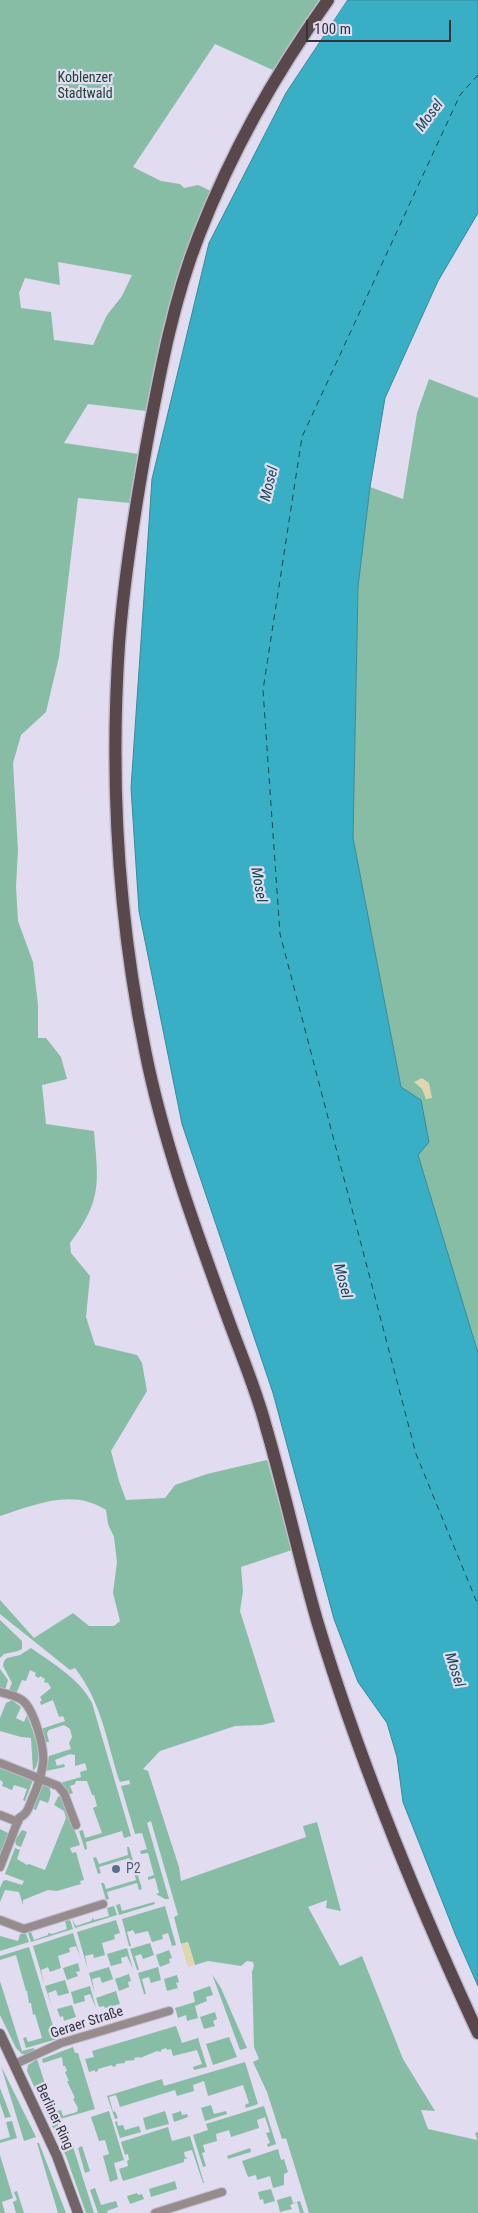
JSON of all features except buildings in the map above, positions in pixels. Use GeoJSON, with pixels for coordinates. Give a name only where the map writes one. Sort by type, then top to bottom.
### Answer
{"type":"FeatureCollection","features":[{"type":"Feature","properties":{"kind":"main road"},"geometry":{"type":"LineString","coordinates":[[328,0],[276,80],[225,177],[199,236],[178,298],[151,423],[126,574],[116,713],[120,862],[125,922],[144,1049],[172,1158],[193,1223],[265,1422],[318,1624],[354,1731],[414,1884],[478,2033]]}},
{"type":"Feature","properties":{"kind":"street"},"geometry":{"type":"LineString","coordinates":[[0,1692],[22,1700],[30,1711],[42,1748],[43,1762],[40,1778],[26,1815],[19,1818],[0,1867]]}},
{"type":"Feature","properties":{"kind":"street"},"geometry":{"type":"LineString","coordinates":[[0,1763],[40,1778],[62,1789],[76,1825]]}},
{"type":"Feature","properties":{"kind":"street"},"geometry":{"type":"LineString","coordinates":[[0,1815],[18,1822]]}},
{"type":"Feature","properties":{"kind":"street"},"geometry":{"type":"LineString","coordinates":[[0,1920],[24,1929],[103,1904]]}},
{"type":"Feature","properties":{"kind":"street","name":"Geraer Straße"},"geometry":{"type":"LineString","coordinates":[[15,2064],[62,2044],[169,2011]]}},
{"type":"Feature","properties":{"kind":"street","name":"Berliner Ring"},"geometry":{"type":"LineString","coordinates":[[0,2034],[57,2156],[78,2213]]}},
{"type":"Feature","properties":{"kind":"street"},"geometry":{"type":"LineString","coordinates":[[156,2213],[222,2192]]}},
{"type":"Feature","properties":{"kind":"green space","name":"Koblenzer Stadtwald"},"geometry":{"type":"Polygon","coordinates":[[[0,0],[322,0],[275,71],[215,44],[133,167],[161,181],[180,184],[184,188],[198,185],[211,191],[179,271],[164,327],[146,411],[88,404],[64,443],[139,454],[130,503],[78,498],[59,657],[46,712],[21,735],[13,763],[18,850],[16,887],[18,921],[33,962],[38,1005],[38,1038],[46,1038],[61,1057],[67,1079],[42,1085],[46,1124],[94,1131],[97,1164],[96,1190],[88,1214],[70,1243],[71,1253],[90,1276],[86,1317],[95,1345],[137,1355],[142,1363],[147,1391],[111,1451],[126,1500],[165,1498],[175,1485],[207,1474],[267,1460],[292,1550],[241,1567],[243,1591],[240,1611],[275,1722],[262,1725],[235,1726],[160,1751],[143,1769],[148,1771],[179,1867],[181,1881],[306,1837],[303,1826],[317,1822],[341,1911],[326,1908],[327,1900],[308,1907],[340,1966],[362,1956],[403,2059],[435,2111],[421,2110],[428,2129],[477,2140],[475,2133],[478,2132],[478,2213],[309,2213],[286,2138],[282,2139],[267,2092],[253,2062],[259,2059],[254,2047],[253,1962],[247,1961],[241,1966],[208,1961],[195,1965],[188,1942],[181,1944],[174,1917],[178,1915],[151,1821],[147,1823],[169,1899],[156,1894],[159,1893],[155,1878],[148,1880],[148,1877],[154,1875],[148,1853],[141,1854],[140,1851],[147,1849],[142,1833],[135,1834],[121,1786],[130,1784],[129,1780],[120,1782],[102,1720],[84,1681],[75,1668],[70,1670],[0,1614],[0,1600],[34,1638],[73,1613],[89,1626],[114,1626],[120,1621],[113,1593],[117,1562],[114,1537],[108,1524],[106,1510],[93,1503],[67,1499],[40,1503],[0,1516],[0,0]],[[58,262],[60,285],[25,278],[19,293],[21,308],[51,312],[54,340],[93,345],[107,315],[122,296],[132,275],[58,262]]]}},
{"type":"Feature","properties":{"kind":"green space"},"geometry":{"type":"Polygon","coordinates":[[[429,379],[478,398],[478,1353],[418,1155],[421,1100],[401,1087],[353,838],[358,587],[370,487],[403,499],[417,413],[429,379]]]}},
{"type":"Feature","properties":{"kind":"green space"},"geometry":{"type":"Polygon","coordinates":[[[0,1620],[22,1641],[22,1649],[4,1654],[0,1658],[0,1620]]]}},
{"type":"Feature","properties":{"kind":"green space"},"geometry":{"type":"Polygon","coordinates":[[[31,1648],[73,1679],[87,1694],[92,1703],[131,1836],[124,1838],[122,1831],[86,1842],[87,1849],[85,1850],[79,1831],[83,1830],[85,1838],[102,1833],[93,1808],[97,1806],[94,1795],[92,1795],[87,1781],[76,1781],[75,1784],[70,1786],[73,1793],[68,1795],[65,1787],[60,1783],[81,1777],[80,1772],[87,1770],[85,1763],[75,1766],[75,1755],[70,1754],[55,1760],[57,1766],[64,1764],[65,1767],[46,1771],[49,1756],[71,1749],[69,1743],[72,1737],[70,1729],[64,1725],[49,1730],[47,1733],[49,1742],[45,1742],[41,1729],[65,1721],[63,1716],[59,1717],[53,1700],[41,1705],[40,1702],[42,1700],[40,1697],[51,1688],[48,1683],[44,1682],[45,1679],[35,1676],[36,1673],[30,1670],[26,1681],[22,1680],[16,1694],[9,1690],[12,1683],[3,1666],[4,1661],[7,1658],[20,1655],[31,1648]]]}},
{"type":"Feature","properties":{"kind":"green space"},"geometry":{"type":"Polygon","coordinates":[[[0,1669],[8,1680],[5,1690],[0,1688],[0,1669]]]}},
{"type":"Feature","properties":{"kind":"green space"},"geometry":{"type":"Polygon","coordinates":[[[12,1700],[21,1707],[16,1718],[24,1722],[27,1715],[35,1736],[38,1759],[33,1771],[31,1738],[0,1731],[0,1718],[6,1703],[12,1700]]]}},
{"type":"Feature","properties":{"kind":"green space"},"geometry":{"type":"Polygon","coordinates":[[[0,1767],[33,1780],[25,1801],[23,1800],[27,1789],[14,1785],[12,1790],[2,1786],[0,1767]]]}},
{"type":"Feature","properties":{"kind":"green space"},"geometry":{"type":"Polygon","coordinates":[[[44,1784],[50,1789],[48,1803],[40,1800],[36,1810],[31,1808],[40,1785],[44,1784]]]}},
{"type":"Feature","properties":{"kind":"green space"},"geometry":{"type":"Polygon","coordinates":[[[62,1795],[80,1845],[70,1848],[72,1853],[76,1852],[84,1880],[80,1881],[81,1884],[57,1891],[48,1890],[23,1900],[23,1905],[19,1892],[5,1890],[0,1902],[0,1888],[3,1881],[6,1880],[22,1885],[24,1881],[5,1874],[15,1848],[20,1850],[17,1859],[27,1865],[45,1870],[66,1818],[64,1811],[54,1805],[58,1797],[62,1795]]]}},
{"type":"Feature","properties":{"kind":"green space"},"geometry":{"type":"Polygon","coordinates":[[[0,1829],[10,1834],[0,1860],[0,1829]]]}},
{"type":"Feature","properties":{"kind":"green space"},"geometry":{"type":"Polygon","coordinates":[[[22,1830],[27,1832],[21,1847],[16,1845],[15,1840],[22,1830]]]}},
{"type":"Feature","properties":{"kind":"green space"},"geometry":{"type":"Polygon","coordinates":[[[127,1847],[129,1847],[134,1864],[132,1864],[129,1858],[99,1867],[101,1873],[98,1874],[93,1858],[96,1857],[99,1864],[128,1855],[127,1847]]]}},
{"type":"Feature","properties":{"kind":"green space"},"geometry":{"type":"Polygon","coordinates":[[[137,1872],[142,1889],[139,1890],[137,1883],[107,1892],[109,1899],[106,1900],[101,1883],[104,1883],[106,1889],[136,1880],[134,1873],[137,1872]]]}},
{"type":"Feature","properties":{"kind":"green space"},"geometry":{"type":"Polygon","coordinates":[[[154,1902],[155,1904],[119,1915],[116,1905],[120,1904],[122,1911],[154,1902]]]}},
{"type":"Feature","properties":{"kind":"green space"},"geometry":{"type":"Polygon","coordinates":[[[114,1906],[117,1915],[75,1928],[72,1919],[76,1926],[91,1921],[93,1918],[94,1920],[109,1916],[107,1908],[114,1906]]]}},
{"type":"Feature","properties":{"kind":"green space"},"geometry":{"type":"Polygon","coordinates":[[[165,1906],[176,1945],[172,1946],[168,1933],[162,1935],[163,1939],[152,1942],[148,1931],[135,1934],[133,1930],[127,1932],[131,1946],[129,1946],[122,1919],[165,1906]]]}},
{"type":"Feature","properties":{"kind":"green space"},"geometry":{"type":"Polygon","coordinates":[[[70,1920],[73,1929],[31,1942],[28,1933],[31,1932],[34,1940],[48,1935],[48,1933],[52,1934],[67,1929],[65,1921],[70,1920]]]}},
{"type":"Feature","properties":{"kind":"green space"},"geometry":{"type":"Polygon","coordinates":[[[116,1920],[120,1933],[114,1935],[115,1939],[102,1943],[105,1955],[94,1958],[93,1954],[85,1956],[88,1970],[77,1932],[116,1920]]]}},
{"type":"Feature","properties":{"kind":"green space"},"geometry":{"type":"Polygon","coordinates":[[[73,1933],[81,1959],[76,1946],[69,1948],[70,1952],[58,1956],[61,1968],[50,1972],[48,1967],[41,1970],[44,1983],[33,1946],[73,1933]]]}},
{"type":"Feature","properties":{"kind":"green space"},"geometry":{"type":"Polygon","coordinates":[[[20,1934],[26,1934],[29,1942],[0,1951],[0,1936],[18,1941],[20,1934]]]}},
{"type":"Feature","properties":{"kind":"green space"},"geometry":{"type":"Polygon","coordinates":[[[150,1943],[154,1955],[143,1959],[141,1954],[135,1956],[139,1970],[137,1970],[130,1949],[150,1943]]]}},
{"type":"Feature","properties":{"kind":"green space"},"geometry":{"type":"Polygon","coordinates":[[[29,1947],[57,2039],[26,2048],[23,2038],[26,2037],[28,2042],[42,2038],[35,2014],[33,2015],[31,2003],[29,2003],[16,1955],[0,1960],[0,1956],[29,1947]]]}},
{"type":"Feature","properties":{"kind":"green space"},"geometry":{"type":"Polygon","coordinates":[[[127,1948],[133,1969],[127,1956],[121,1958],[122,1963],[111,1966],[107,1954],[127,1948]]]}},
{"type":"Feature","properties":{"kind":"green space"},"geometry":{"type":"Polygon","coordinates":[[[169,1950],[172,1958],[169,1959],[170,1963],[160,1967],[156,1955],[169,1950]]]}},
{"type":"Feature","properties":{"kind":"green space"},"geometry":{"type":"Polygon","coordinates":[[[78,1963],[80,1971],[76,1972],[78,1976],[67,1980],[63,1968],[78,1963]]]}},
{"type":"Feature","properties":{"kind":"green space"},"geometry":{"type":"Polygon","coordinates":[[[109,1967],[113,1979],[102,1983],[100,1977],[92,1979],[95,1994],[89,1973],[109,1967]]]}},
{"type":"Feature","properties":{"kind":"green space"},"geometry":{"type":"Polygon","coordinates":[[[158,1967],[161,1980],[151,1983],[149,1977],[142,1979],[146,1994],[144,1994],[138,1973],[158,1967]]]}},
{"type":"Feature","properties":{"kind":"green space"},"geometry":{"type":"Polygon","coordinates":[[[129,1974],[131,1981],[128,1982],[129,1987],[119,1991],[115,1979],[129,1974]]]}},
{"type":"Feature","properties":{"kind":"green space"},"geometry":{"type":"Polygon","coordinates":[[[212,1974],[221,1988],[247,2048],[240,2050],[212,1974]]]}},
{"type":"Feature","properties":{"kind":"green space"},"geometry":{"type":"Polygon","coordinates":[[[177,1975],[179,1982],[176,1983],[178,1988],[167,1991],[164,1979],[177,1975]]]}},
{"type":"Feature","properties":{"kind":"green space"},"geometry":{"type":"Polygon","coordinates":[[[65,1980],[69,1993],[58,1996],[56,1990],[48,1993],[52,2007],[45,1986],[65,1980]]]}},
{"type":"Feature","properties":{"kind":"green space"},"geometry":{"type":"Polygon","coordinates":[[[0,1981],[22,2051],[34,2048],[35,2051],[29,2054],[22,2054],[16,2048],[0,2015],[0,1981]]]}},
{"type":"Feature","properties":{"kind":"green space"},"geometry":{"type":"Polygon","coordinates":[[[90,1986],[96,2008],[90,1994],[84,1996],[85,2001],[74,2004],[71,1992],[90,1986]]]}},
{"type":"Feature","properties":{"kind":"green space"},"geometry":{"type":"Polygon","coordinates":[[[210,1986],[213,1995],[206,1997],[207,2001],[195,2006],[198,2018],[187,2021],[186,2015],[178,2018],[175,2008],[195,2002],[193,1992],[210,1986]]]}},
{"type":"Feature","properties":{"kind":"green space"},"geometry":{"type":"Polygon","coordinates":[[[116,1991],[120,2004],[105,2008],[104,2006],[99,2007],[96,1998],[116,1991]]]}},
{"type":"Feature","properties":{"kind":"green space"},"geometry":{"type":"Polygon","coordinates":[[[72,2005],[76,2017],[64,2021],[63,2016],[60,2017],[57,2009],[72,2005]]]}},
{"type":"Feature","properties":{"kind":"green space"},"geometry":{"type":"Polygon","coordinates":[[[215,2012],[217,2019],[213,2021],[215,2026],[204,2029],[200,2017],[215,2012]]]}},
{"type":"Feature","properties":{"kind":"green space"},"geometry":{"type":"Polygon","coordinates":[[[176,2026],[182,2043],[198,2038],[207,2067],[194,2070],[193,2067],[202,2064],[197,2050],[173,2056],[171,2049],[167,2050],[166,2048],[161,2050],[161,2052],[157,2051],[140,2058],[134,2058],[135,2060],[125,2061],[125,2063],[116,2064],[113,2067],[112,2065],[98,2069],[95,2072],[95,2070],[89,2072],[85,2059],[94,2057],[92,2051],[176,2026]]]}},
{"type":"Feature","properties":{"kind":"green space"},"geometry":{"type":"Polygon","coordinates":[[[229,2037],[237,2057],[213,2065],[206,2044],[229,2037]]]}},
{"type":"Feature","properties":{"kind":"green space"},"geometry":{"type":"Polygon","coordinates":[[[73,2047],[75,2053],[78,2053],[95,2109],[60,2119],[57,2111],[61,2110],[63,2116],[77,2112],[78,2108],[67,2081],[69,2081],[65,2072],[67,2071],[65,2066],[63,2066],[62,2057],[43,2063],[42,2059],[73,2047]]]}},
{"type":"Feature","properties":{"kind":"green space"},"geometry":{"type":"Polygon","coordinates":[[[37,2059],[61,2133],[68,2131],[94,2213],[86,2213],[66,2156],[27,2071],[28,2065],[37,2059]]]}},
{"type":"Feature","properties":{"kind":"green space"},"geometry":{"type":"Polygon","coordinates":[[[245,2062],[258,2104],[246,2108],[245,2105],[249,2103],[243,2085],[208,2096],[204,2081],[193,2085],[194,2091],[177,2096],[175,2090],[120,2107],[116,2095],[109,2097],[113,2112],[115,2111],[118,2118],[115,2119],[107,2096],[162,2079],[164,2086],[245,2062]]]}},
{"type":"Feature","properties":{"kind":"green space"},"geometry":{"type":"Polygon","coordinates":[[[1,2066],[36,2137],[24,2141],[1,2066]]]}},
{"type":"Feature","properties":{"kind":"green space"},"geometry":{"type":"Polygon","coordinates":[[[0,2088],[11,2117],[5,2118],[0,2103],[0,2088]]]}},
{"type":"Feature","properties":{"kind":"green space"},"geometry":{"type":"Polygon","coordinates":[[[211,2105],[214,2114],[226,2111],[227,2114],[205,2121],[201,2108],[211,2105]]]}},
{"type":"Feature","properties":{"kind":"green space"},"geometry":{"type":"Polygon","coordinates":[[[264,2106],[276,2144],[268,2147],[267,2144],[270,2143],[266,2133],[270,2132],[265,2117],[257,2120],[259,2128],[231,2137],[229,2130],[216,2134],[217,2141],[203,2145],[205,2152],[202,2153],[206,2166],[203,2167],[193,2135],[208,2130],[206,2124],[264,2106]]]}},
{"type":"Feature","properties":{"kind":"green space"},"geometry":{"type":"Polygon","coordinates":[[[109,2111],[124,2160],[114,2163],[118,2179],[110,2182],[103,2156],[109,2154],[105,2140],[99,2141],[91,2117],[109,2111]]]}},
{"type":"Feature","properties":{"kind":"green space"},"geometry":{"type":"Polygon","coordinates":[[[165,2111],[169,2124],[146,2130],[143,2118],[165,2111]]]}},
{"type":"Feature","properties":{"kind":"green space"},"geometry":{"type":"Polygon","coordinates":[[[181,2111],[182,2115],[187,2114],[188,2117],[174,2122],[172,2114],[181,2111]]]}},
{"type":"Feature","properties":{"kind":"green space"},"geometry":{"type":"Polygon","coordinates":[[[12,2121],[17,2138],[0,2143],[0,2140],[10,2137],[6,2122],[12,2121]]]}},
{"type":"Feature","properties":{"kind":"green space"},"geometry":{"type":"Polygon","coordinates":[[[117,2121],[118,2126],[123,2125],[125,2130],[139,2126],[141,2132],[120,2138],[115,2122],[117,2121]]]}},
{"type":"Feature","properties":{"kind":"green space"},"geometry":{"type":"Polygon","coordinates":[[[168,2127],[172,2141],[190,2136],[204,2183],[192,2150],[184,2152],[185,2157],[188,2158],[184,2159],[184,2162],[123,2181],[119,2169],[128,2166],[127,2161],[129,2160],[128,2154],[125,2155],[121,2142],[168,2127]]]}},
{"type":"Feature","properties":{"kind":"green space"},"geometry":{"type":"Polygon","coordinates":[[[37,2143],[39,2143],[66,2213],[58,2213],[37,2143]]]}},
{"type":"Feature","properties":{"kind":"green space"},"geometry":{"type":"Polygon","coordinates":[[[82,2146],[90,2171],[85,2173],[78,2148],[82,2146]]]}},
{"type":"Feature","properties":{"kind":"green space"},"geometry":{"type":"Polygon","coordinates":[[[250,2148],[251,2152],[228,2159],[227,2156],[250,2148]]]}},
{"type":"Feature","properties":{"kind":"green space"},"geometry":{"type":"Polygon","coordinates":[[[278,2149],[281,2160],[284,2159],[288,2172],[284,2174],[284,2185],[273,2188],[270,2176],[257,2180],[256,2175],[248,2177],[242,2161],[278,2149]]]}},
{"type":"Feature","properties":{"kind":"green space"},"geometry":{"type":"Polygon","coordinates":[[[0,2155],[13,2198],[2,2202],[5,2213],[0,2213],[0,2155]]]}},
{"type":"Feature","properties":{"kind":"green space"},"geometry":{"type":"Polygon","coordinates":[[[175,2181],[177,2189],[151,2197],[149,2189],[175,2181]]]}},
{"type":"Feature","properties":{"kind":"green space"},"geometry":{"type":"Polygon","coordinates":[[[95,2188],[101,2205],[116,2201],[118,2207],[107,2211],[108,2213],[98,2213],[90,2190],[95,2188]]]}},
{"type":"Feature","properties":{"kind":"green space"},"geometry":{"type":"Polygon","coordinates":[[[271,2189],[275,2201],[264,2204],[263,2199],[260,2200],[258,2192],[271,2189]]]}},
{"type":"Feature","properties":{"kind":"green space"},"geometry":{"type":"Polygon","coordinates":[[[17,2191],[24,2213],[16,2213],[13,2202],[17,2200],[14,2192],[17,2191]]]}},
{"type":"Feature","properties":{"kind":"green space"},"geometry":{"type":"Polygon","coordinates":[[[137,2193],[138,2195],[142,2194],[144,2199],[130,2204],[127,2196],[137,2193]]]}},
{"type":"Feature","properties":{"kind":"green space"},"geometry":{"type":"Polygon","coordinates":[[[291,2196],[293,2203],[300,2201],[304,2213],[300,2213],[297,2202],[290,2205],[292,2209],[280,2212],[277,2200],[291,2196]]]}},
{"type":"Feature","properties":{"kind":"sand"},"geometry":{"type":"Polygon","coordinates":[[[422,1078],[429,1083],[432,1098],[426,1099],[422,1089],[414,1082],[422,1078]]]}},
{"type":"Feature","properties":{"kind":"sand"},"geometry":{"type":"Polygon","coordinates":[[[188,1942],[195,1965],[188,1967],[181,1944],[188,1942]]]}},
{"type":"Feature","properties":{"kind":"water","name":"Mosel"},"geometry":{"type":"Polygon","coordinates":[[[348,0],[478,0],[478,213],[438,281],[385,398],[370,487],[358,587],[353,838],[401,1087],[421,1100],[429,1142],[418,1155],[478,1353],[478,1986],[403,1802],[397,1757],[387,1723],[358,1682],[334,1619],[273,1393],[182,1124],[139,911],[131,788],[152,479],[209,243],[286,93],[348,0]]]}},
{"type":"Feature","properties":{"kind":"ferry route"},"geometry":{"type":"LineString","coordinates":[[478,75],[460,95],[302,437],[263,690],[280,934],[416,1454],[478,1605]]}},
{"type":"Feature","properties":{"kind":"place","name":"P2"},"geometry":{"type":"Point","coordinates":[116,1869]}}]}
